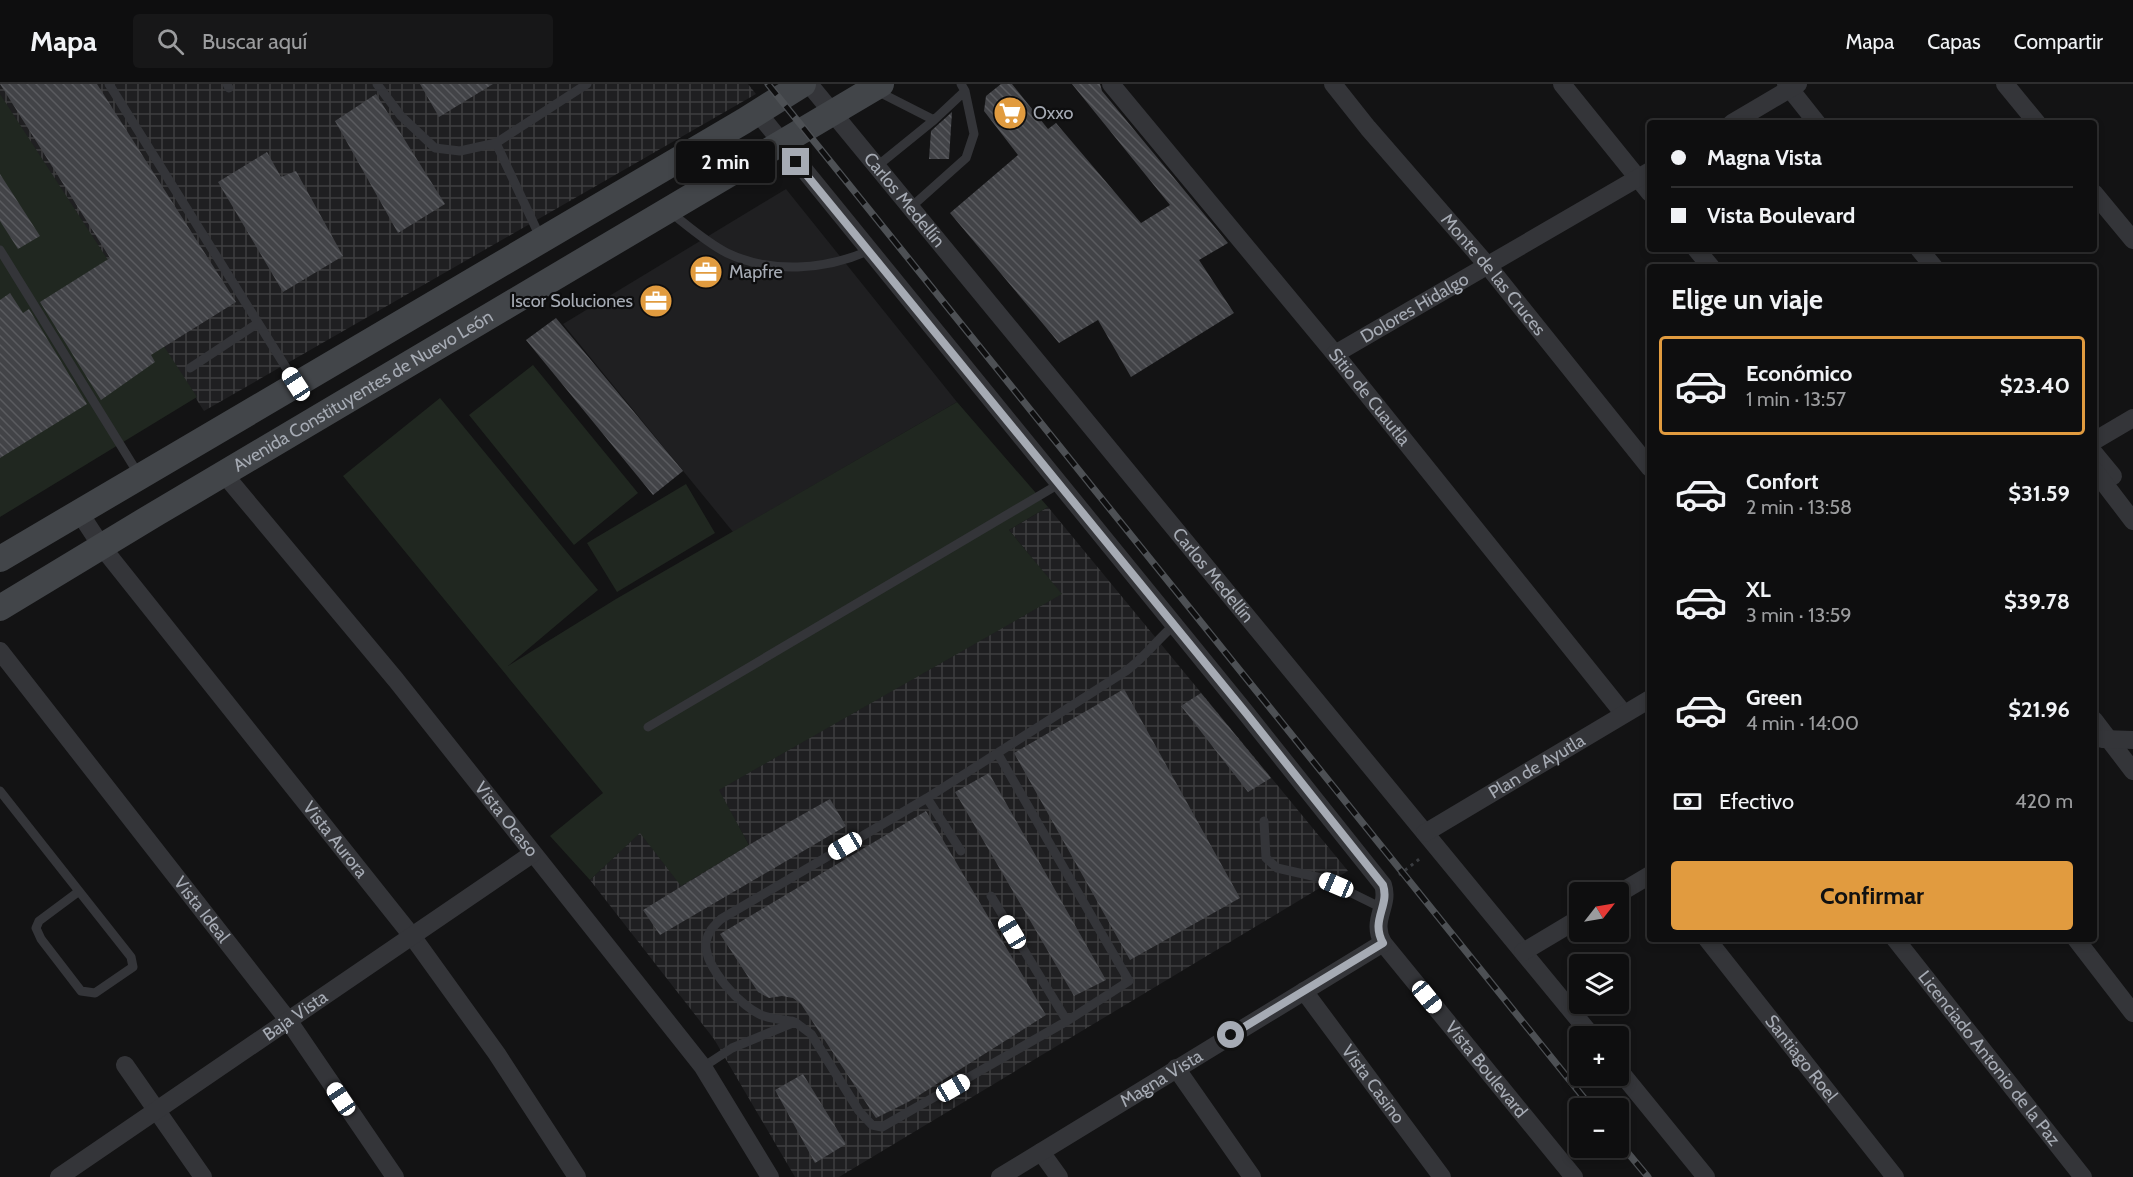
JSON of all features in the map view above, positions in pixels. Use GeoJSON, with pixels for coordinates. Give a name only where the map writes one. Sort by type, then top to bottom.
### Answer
{"type":"FeatureCollection","features":[{"type":"Feature","properties":{"kind":"main road"},"geometry":{"type":"LineString","coordinates":[[0,559],[803,84]]}},
{"type":"Feature","properties":{"kind":"main road","name":"Avenida Constituyentes de Nuevo León"},"geometry":{"type":"LineString","coordinates":[[0,608],[877,86]]}},
{"type":"Feature","properties":{"kind":"main road"},"geometry":{"type":"LineString","coordinates":[[412,316],[432,350]]}},
{"type":"Feature","properties":{"kind":"street","name":"Carlos Medellín"},"geometry":{"type":"LineString","coordinates":[[809,84],[1584,1026]]}},
{"type":"Feature","properties":{"kind":"street","name":"Sitio de Cuautla"},"geometry":{"type":"LineString","coordinates":[[1112,84],[1335,354],[1624,714]]}},
{"type":"Feature","properties":{"kind":"street","name":"Monte de las Cruces"},"geometry":{"type":"LineString","coordinates":[[1333,84],[1368,128],[1488,266],[1647,464]]}},
{"type":"Feature","properties":{"kind":"street"},"geometry":{"type":"LineString","coordinates":[[1562,84],[1644,175]]}},
{"type":"Feature","properties":{"kind":"street"},"geometry":{"type":"LineString","coordinates":[[2005,84],[2035,120]]}},
{"type":"Feature","properties":{"kind":"street"},"geometry":{"type":"LineString","coordinates":[[1737,120],[1791,86],[1815,120]]}},
{"type":"Feature","properties":{"kind":"street"},"geometry":{"type":"LineString","coordinates":[[758,112],[781,144],[1246,713],[1383,885],[1385,890],[1377,929],[1383,943]]}},
{"type":"Feature","properties":{"kind":"street","name":"Dolores Hidalgo"},"geometry":{"type":"LineString","coordinates":[[1335,354],[1644,175]]}},
{"type":"Feature","properties":{"kind":"street"},"geometry":{"type":"LineString","coordinates":[[2097,197],[2133,240]]}},
{"type":"Feature","properties":{"kind":"street"},"geometry":{"type":"LineString","coordinates":[[1698,252],[1708,264]]}},
{"type":"Feature","properties":{"kind":"street"},"geometry":{"type":"LineString","coordinates":[[1922,252],[1932,264]]}},
{"type":"Feature","properties":{"kind":"street"},"geometry":{"type":"LineString","coordinates":[[2097,439],[2133,418]]}},
{"type":"Feature","properties":{"kind":"street"},"geometry":{"type":"LineString","coordinates":[[2097,457],[2133,501]]}},
{"type":"Feature","properties":{"kind":"street","name":"Vista Ocaso"},"geometry":{"type":"LineString","coordinates":[[224,474],[396,680],[703,1067],[770,1177]]}},
{"type":"Feature","properties":{"kind":"street"},"geometry":{"type":"LineString","coordinates":[[2097,474],[2133,521]]}},
{"type":"Feature","properties":{"kind":"street","name":"Vista Aurora"},"geometry":{"type":"LineString","coordinates":[[79,512],[102,547],[412,936],[497,1054],[577,1177]]}},
{"type":"Feature","properties":{"kind":"street","name":"Vista Ideal"},"geometry":{"type":"LineString","coordinates":[[0,651],[288,1020],[395,1177]]}},
{"type":"Feature","properties":{"kind":"street","name":"Plan de Ayutla"},"geometry":{"type":"LineString","coordinates":[[1430,840],[1647,701]]}},
{"type":"Feature","properties":{"kind":"street"},"geometry":{"type":"LineString","coordinates":[[2101,739],[2133,740]]}},
{"type":"Feature","properties":{"kind":"street"},"geometry":{"type":"LineString","coordinates":[[2101,739],[2133,771]]}},
{"type":"Feature","properties":{"kind":"street","name":"Baja Vista"},"geometry":{"type":"LineString","coordinates":[[59,1177],[532,854]]}},
{"type":"Feature","properties":{"kind":"street"},"geometry":{"type":"LineString","coordinates":[[1629,887],[1647,877]]}},
{"type":"Feature","properties":{"kind":"street"},"geometry":{"type":"LineString","coordinates":[[1523,952],[1569,925]]}},
{"type":"Feature","properties":{"kind":"street","name":"Santiago Roel"},"geometry":{"type":"LineString","coordinates":[[1709,942],[1895,1177]]}},
{"type":"Feature","properties":{"kind":"street","name":"Licenciado Antonio de la Paz"},"geometry":{"type":"LineString","coordinates":[[1897,942],[2083,1177]]}},
{"type":"Feature","properties":{"kind":"street"},"geometry":{"type":"LineString","coordinates":[[2078,942],[2133,1013]]}},
{"type":"Feature","properties":{"kind":"street","name":"Magna Vista"},"geometry":{"type":"LineString","coordinates":[[1000,1177],[1383,943]]}},
{"type":"Feature","properties":{"kind":"street","name":"Vista Boulevard"},"geometry":{"type":"LineString","coordinates":[[1383,943],[1574,1177]]}},
{"type":"Feature","properties":{"kind":"street","name":"Vista Casino"},"geometry":{"type":"LineString","coordinates":[[1304,991],[1442,1177]]}},
{"type":"Feature","properties":{"kind":"street"},"geometry":{"type":"LineString","coordinates":[[125,1065],[203,1177]]}},
{"type":"Feature","properties":{"kind":"street"},"geometry":{"type":"LineString","coordinates":[[1176,1068],[1252,1177]]}},
{"type":"Feature","properties":{"kind":"street"},"geometry":{"type":"LineString","coordinates":[[1629,1082],[1706,1177]]}},
{"type":"Feature","properties":{"kind":"street"},"geometry":{"type":"LineString","coordinates":[[1041,1152],[1059,1177]]}},
{"type":"Feature","properties":{"kind":"lane"},"geometry":{"type":"LineString","coordinates":[[109,84],[296,384]]}},
{"type":"Feature","properties":{"kind":"lane"},"geometry":{"type":"LineString","coordinates":[[377,84],[401,116],[435,148],[460,152],[496,143],[586,84]]}},
{"type":"Feature","properties":{"kind":"lane"},"geometry":{"type":"LineString","coordinates":[[877,86],[934,120]]}},
{"type":"Feature","properties":{"kind":"lane"},"geometry":{"type":"LineString","coordinates":[[876,167],[934,120],[963,88]]}},
{"type":"Feature","properties":{"kind":"lane"},"geometry":{"type":"LineString","coordinates":[[910,208],[966,158],[974,134],[963,88]]}},
{"type":"Feature","properties":{"kind":"lane"},"geometry":{"type":"LineString","coordinates":[[496,143],[541,240]]}},
{"type":"Feature","properties":{"kind":"lane"},"geometry":{"type":"LineString","coordinates":[[668,211],[728,253],[770,266],[808,267],[851,259],[868,251]]}},
{"type":"Feature","properties":{"kind":"lane"},"geometry":{"type":"LineString","coordinates":[[0,250],[140,476]]}},
{"type":"Feature","properties":{"kind":"lane"},"geometry":{"type":"LineString","coordinates":[[190,368],[258,323]]}},
{"type":"Feature","properties":{"kind":"lane"},"geometry":{"type":"LineString","coordinates":[[648,727],[1059,484]]}},
{"type":"Feature","properties":{"kind":"lane"},"geometry":{"type":"LineString","coordinates":[[998,754],[1129,981],[1067,1021],[882,1127],[872,1125],[860,1111],[811,1034],[795,1022],[763,1016],[750,1008],[726,986],[711,966],[706,944],[710,930],[721,919],[927,798],[1126,671],[1173,626]]}},
{"type":"Feature","properties":{"kind":"lane"},"geometry":{"type":"LineString","coordinates":[[0,791],[131,957],[133,967],[95,993],[81,991],[41,939],[36,928],[39,921],[78,892]]}},
{"type":"Feature","properties":{"kind":"lane"},"geometry":{"type":"LineString","coordinates":[[927,798],[962,851]]}},
{"type":"Feature","properties":{"kind":"lane"},"geometry":{"type":"LineString","coordinates":[[1264,821],[1266,858],[1277,868],[1321,879],[1382,908]]}},
{"type":"Feature","properties":{"kind":"lane"},"geometry":{"type":"LineString","coordinates":[[991,896],[1067,1021]]}},
{"type":"Feature","properties":{"kind":"lane"},"geometry":{"type":"LineString","coordinates":[[703,1067],[732,1048],[795,1022]]}},
{"type":"Feature","properties":{"kind":"path"},"geometry":{"type":"LineString","coordinates":[[1383,885],[1430,840]]}},
{"type":"Feature","properties":{"kind":"shaded area"},"geometry":{"type":"Polygon","coordinates":[[[0,84],[748,84],[756,94],[204,411],[0,95],[0,84]]]}},
{"type":"Feature","properties":{"kind":"shaded area"},"geometry":{"type":"Polygon","coordinates":[[[0,94],[197,397],[0,517],[0,94]]]}},
{"type":"Feature","properties":{"kind":"shaded area"},"geometry":{"type":"Polygon","coordinates":[[[786,189],[957,402],[733,532],[563,324],[786,189]]]}},
{"type":"Feature","properties":{"kind":"shaded area"},"geometry":{"type":"Polygon","coordinates":[[[533,365],[638,493],[574,545],[469,415],[533,365]]]}},
{"type":"Feature","properties":{"kind":"shaded area"},"geometry":{"type":"Polygon","coordinates":[[[440,398],[598,590],[508,666],[616,599],[957,402],[1048,507],[1009,530],[1062,594],[719,790],[749,845],[681,886],[640,833],[590,880],[550,836],[603,793],[343,476],[440,398]]]}},
{"type":"Feature","properties":{"kind":"shaded area"},"geometry":{"type":"Polygon","coordinates":[[[686,484],[715,533],[617,592],[587,543],[686,484]]]}},
{"type":"Feature","properties":{"kind":"shaded area"},"geometry":{"type":"Polygon","coordinates":[[[1048,507],[1348,871],[839,1177],[795,1177],[714,1039],[590,880],[640,832],[749,845],[718,790],[1061,594],[1009,530],[1048,507]]]}},
{"type":"Feature","properties":{"kind":"building"},"geometry":{"type":"Polygon","coordinates":[[[0,84],[97,84],[236,302],[151,355],[155,362],[101,400],[40,302],[110,258],[0,84]]]}},
{"type":"Feature","properties":{"kind":"building"},"geometry":{"type":"Polygon","coordinates":[[[420,84],[493,84],[439,117],[420,84]]]}},
{"type":"Feature","properties":{"kind":"building"},"geometry":{"type":"Polygon","coordinates":[[[1001,84],[1012,84],[1048,129],[1056,123],[1141,223],[1170,205],[1072,84],[1100,84],[1102,91],[1228,243],[1199,260],[1234,313],[1131,377],[1098,320],[1059,343],[950,213],[1018,155],[984,111],[986,96],[1001,84]]]}},
{"type":"Feature","properties":{"kind":"building"},"geometry":{"type":"Polygon","coordinates":[[[376,94],[445,204],[398,233],[335,121],[376,94]]]}},
{"type":"Feature","properties":{"kind":"building"},"geometry":{"type":"Polygon","coordinates":[[[952,112],[949,159],[929,159],[931,131],[952,112]]]}},
{"type":"Feature","properties":{"kind":"building"},"geometry":{"type":"Polygon","coordinates":[[[267,152],[281,177],[296,171],[343,256],[283,292],[218,182],[267,152]]]}},
{"type":"Feature","properties":{"kind":"building"},"geometry":{"type":"Polygon","coordinates":[[[0,174],[40,236],[18,249],[0,221],[0,174]]]}},
{"type":"Feature","properties":{"kind":"building"},"geometry":{"type":"Polygon","coordinates":[[[10,293],[23,313],[29,309],[87,404],[0,458],[0,300],[10,293]]]}},
{"type":"Feature","properties":{"kind":"building"},"geometry":{"type":"Polygon","coordinates":[[[556,318],[683,471],[653,495],[526,340],[556,318]]]}},
{"type":"Feature","properties":{"kind":"building"},"geometry":{"type":"Polygon","coordinates":[[[1124,689],[1240,898],[1130,960],[1014,753],[1124,689]]]}},
{"type":"Feature","properties":{"kind":"building"},"geometry":{"type":"Polygon","coordinates":[[[1201,693],[1271,778],[1248,792],[1181,706],[1201,693]]]}},
{"type":"Feature","properties":{"kind":"building"},"geometry":{"type":"Polygon","coordinates":[[[989,773],[1106,980],[1074,996],[955,792],[989,773]]]}},
{"type":"Feature","properties":{"kind":"building"},"geometry":{"type":"Polygon","coordinates":[[[830,799],[846,826],[660,935],[643,910],[754,842],[830,799]]]}},
{"type":"Feature","properties":{"kind":"building"},"geometry":{"type":"Polygon","coordinates":[[[926,811],[1046,1015],[910,1101],[876,1118],[801,1004],[793,998],[782,996],[769,998],[758,992],[720,934],[926,811]]]}},
{"type":"Feature","properties":{"kind":"building"},"geometry":{"type":"Polygon","coordinates":[[[803,1074],[846,1144],[815,1163],[775,1090],[803,1074]]]}},
{"type":"Feature","properties":{"kind":"railway"},"geometry":{"type":"LineString","coordinates":[[768,84],[1584,1098]]}},
{"type":"Feature","properties":{"kind":"railway"},"geometry":{"type":"LineString","coordinates":[[1629,1154],[1648,1177]]}},
{"type":"Feature","properties":{"kind":"place","name":"Oxxo"},"geometry":{"type":"Point","coordinates":[1010,113]}},
{"type":"Feature","properties":{"kind":"place","name":"Mapfre"},"geometry":{"type":"Point","coordinates":[706,272]}},
{"type":"Feature","properties":{"kind":"place","name":"Iscor Soluciones"},"geometry":{"type":"Point","coordinates":[656,301]}},
{"type":"Feature","properties":{"kind":"route"},"geometry":{"type":"LineString","coordinates":[[796,162],[1246,713],[1383,885],[1385,890],[1377,929],[1383,943],[1231,1035]]}}]}
